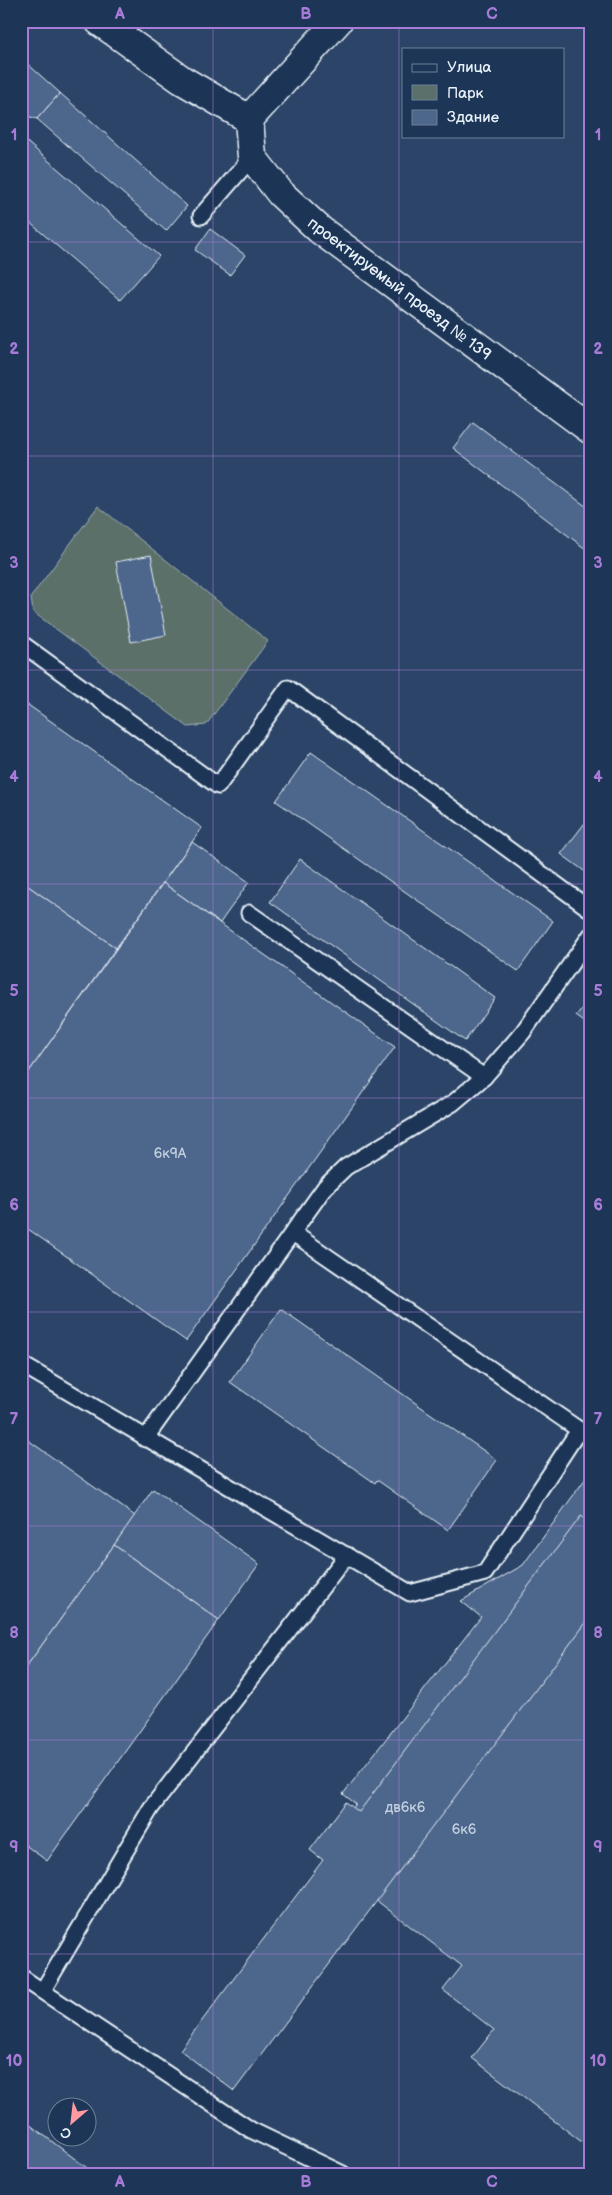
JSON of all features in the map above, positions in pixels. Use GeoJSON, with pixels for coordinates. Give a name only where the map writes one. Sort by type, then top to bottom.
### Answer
{"type":"FeatureCollection","features":[{"type":"Feature","properties":{"kind":"street"},"geometry":{"type":"LineString","coordinates":[[99,21],[182,80],[249,119]]}},
{"type":"Feature","properties":{"kind":"street"},"geometry":{"type":"LineString","coordinates":[[252,157],[249,119],[338,21]]}},
{"type":"Feature","properties":{"kind":"street","name":"проектируемый проезд № 139"},"geometry":{"type":"LineString","coordinates":[[252,157],[281,194],[320,230],[591,430]]}},
{"type":"Feature","properties":{"kind":"lane"},"geometry":{"type":"LineString","coordinates":[[200,216],[252,157]]}},
{"type":"Feature","properties":{"kind":"lane"},"geometry":{"type":"LineString","coordinates":[[21,643],[218,786],[288,688],[591,910]]}},
{"type":"Feature","properties":{"kind":"lane"},"geometry":{"type":"LineString","coordinates":[[249,913],[484,1077]]}},
{"type":"Feature","properties":{"kind":"lane"},"geometry":{"type":"LineString","coordinates":[[146,1438],[325,1187],[346,1167],[453,1103],[484,1077],[523,1032],[591,935]]}},
{"type":"Feature","properties":{"kind":"lane"},"geometry":{"type":"LineString","coordinates":[[21,1364],[410,1593],[485,1573],[585,1434],[293,1233]]}},
{"type":"Feature","properties":{"kind":"lane"},"geometry":{"type":"LineString","coordinates":[[43,1990],[151,1808],[347,1555]]}},
{"type":"Feature","properties":{"kind":"lane"},"geometry":{"type":"LineString","coordinates":[[21,1977],[251,2130],[343,2174]]}},
{"type":"Feature","properties":{"kind":"green space"},"geometry":{"type":"Polygon","coordinates":[[[98,506],[268,641],[206,725],[188,727],[33,612],[31,597],[98,506]]]}},
{"type":"Feature","properties":{"kind":"building"},"geometry":{"type":"Polygon","coordinates":[[[21,58],[60,93],[37,119],[21,114],[21,58]]]}},
{"type":"Feature","properties":{"kind":"building"},"geometry":{"type":"Polygon","coordinates":[[[60,93],[187,206],[166,231],[37,119],[60,93]]]}},
{"type":"Feature","properties":{"kind":"building"},"geometry":{"type":"Polygon","coordinates":[[[21,137],[159,256],[120,300],[21,215],[21,137]]]}},
{"type":"Feature","properties":{"kind":"building"},"geometry":{"type":"Polygon","coordinates":[[[210,229],[245,255],[230,275],[195,250],[210,229]]]}},
{"type":"Feature","properties":{"kind":"building"},"geometry":{"type":"Polygon","coordinates":[[[473,422],[591,510],[591,553],[453,448],[473,422]]]}},
{"type":"Feature","properties":{"kind":"building"},"geometry":{"type":"Polygon","coordinates":[[[151,555],[166,635],[131,642],[116,562],[151,555]]]}},
{"type":"Feature","properties":{"kind":"building"},"geometry":{"type":"Polygon","coordinates":[[[21,700],[202,828],[116,948],[21,881],[21,700]]]}},
{"type":"Feature","properties":{"kind":"building"},"geometry":{"type":"Polygon","coordinates":[[[311,752],[553,921],[518,971],[276,801],[311,752]]]}},
{"type":"Feature","properties":{"kind":"building"},"geometry":{"type":"Polygon","coordinates":[[[591,815],[591,876],[561,854],[591,815]]]}},
{"type":"Feature","properties":{"kind":"building"},"geometry":{"type":"Polygon","coordinates":[[[192,842],[249,882],[220,923],[163,883],[192,842]]]}},
{"type":"Feature","properties":{"kind":"building"},"geometry":{"type":"Polygon","coordinates":[[[300,859],[495,998],[465,1041],[270,902],[300,859]]]}},
{"type":"Feature","properties":{"kind":"building"},"geometry":{"type":"Polygon","coordinates":[[[21,881],[116,948],[21,1083],[21,881]]]}},
{"type":"Feature","properties":{"kind":"building"},"geometry":{"type":"Polygon","coordinates":[[[163,883],[395,1047],[186,1341],[21,1224],[21,1083],[163,883]]]}},
{"type":"Feature","properties":{"kind":"building"},"geometry":{"type":"Polygon","coordinates":[[[591,996],[591,1027],[576,1016],[591,996]]]}},
{"type":"Feature","properties":{"kind":"building"},"geometry":{"type":"Polygon","coordinates":[[[281,1309],[497,1460],[448,1530],[377,1480],[375,1483],[230,1382],[281,1309]]]}},
{"type":"Feature","properties":{"kind":"building"},"geometry":{"type":"Polygon","coordinates":[[[25,1438],[135,1516],[21,1674],[21,1443],[25,1438]]]}},
{"type":"Feature","properties":{"kind":"building"},"geometry":{"type":"Polygon","coordinates":[[[591,1471],[591,2149],[472,2058],[494,2030],[443,1990],[462,1966],[317,1855],[356,1804],[343,1794],[481,1617],[461,1601],[523,1565],[591,1471]]]}},
{"type":"Feature","properties":{"kind":"building"},"geometry":{"type":"Polygon","coordinates":[[[153,1489],[259,1564],[219,1620],[114,1545],[153,1489]]]}},
{"type":"Feature","properties":{"kind":"building"},"geometry":{"type":"Polygon","coordinates":[[[581,1516],[591,1523],[591,1616],[234,2091],[180,2050],[323,1860],[310,1850],[346,1802],[359,1812],[581,1516]]]}},
{"type":"Feature","properties":{"kind":"building"},"geometry":{"type":"Polygon","coordinates":[[[114,1545],[219,1620],[47,1861],[21,1842],[21,1674],[114,1545]]]}},
{"type":"Feature","properties":{"kind":"building"},"geometry":{"type":"Polygon","coordinates":[[[21,2118],[48,2138],[48,2148],[61,2148],[95,2174],[21,2174],[21,2118]]]}}]}
